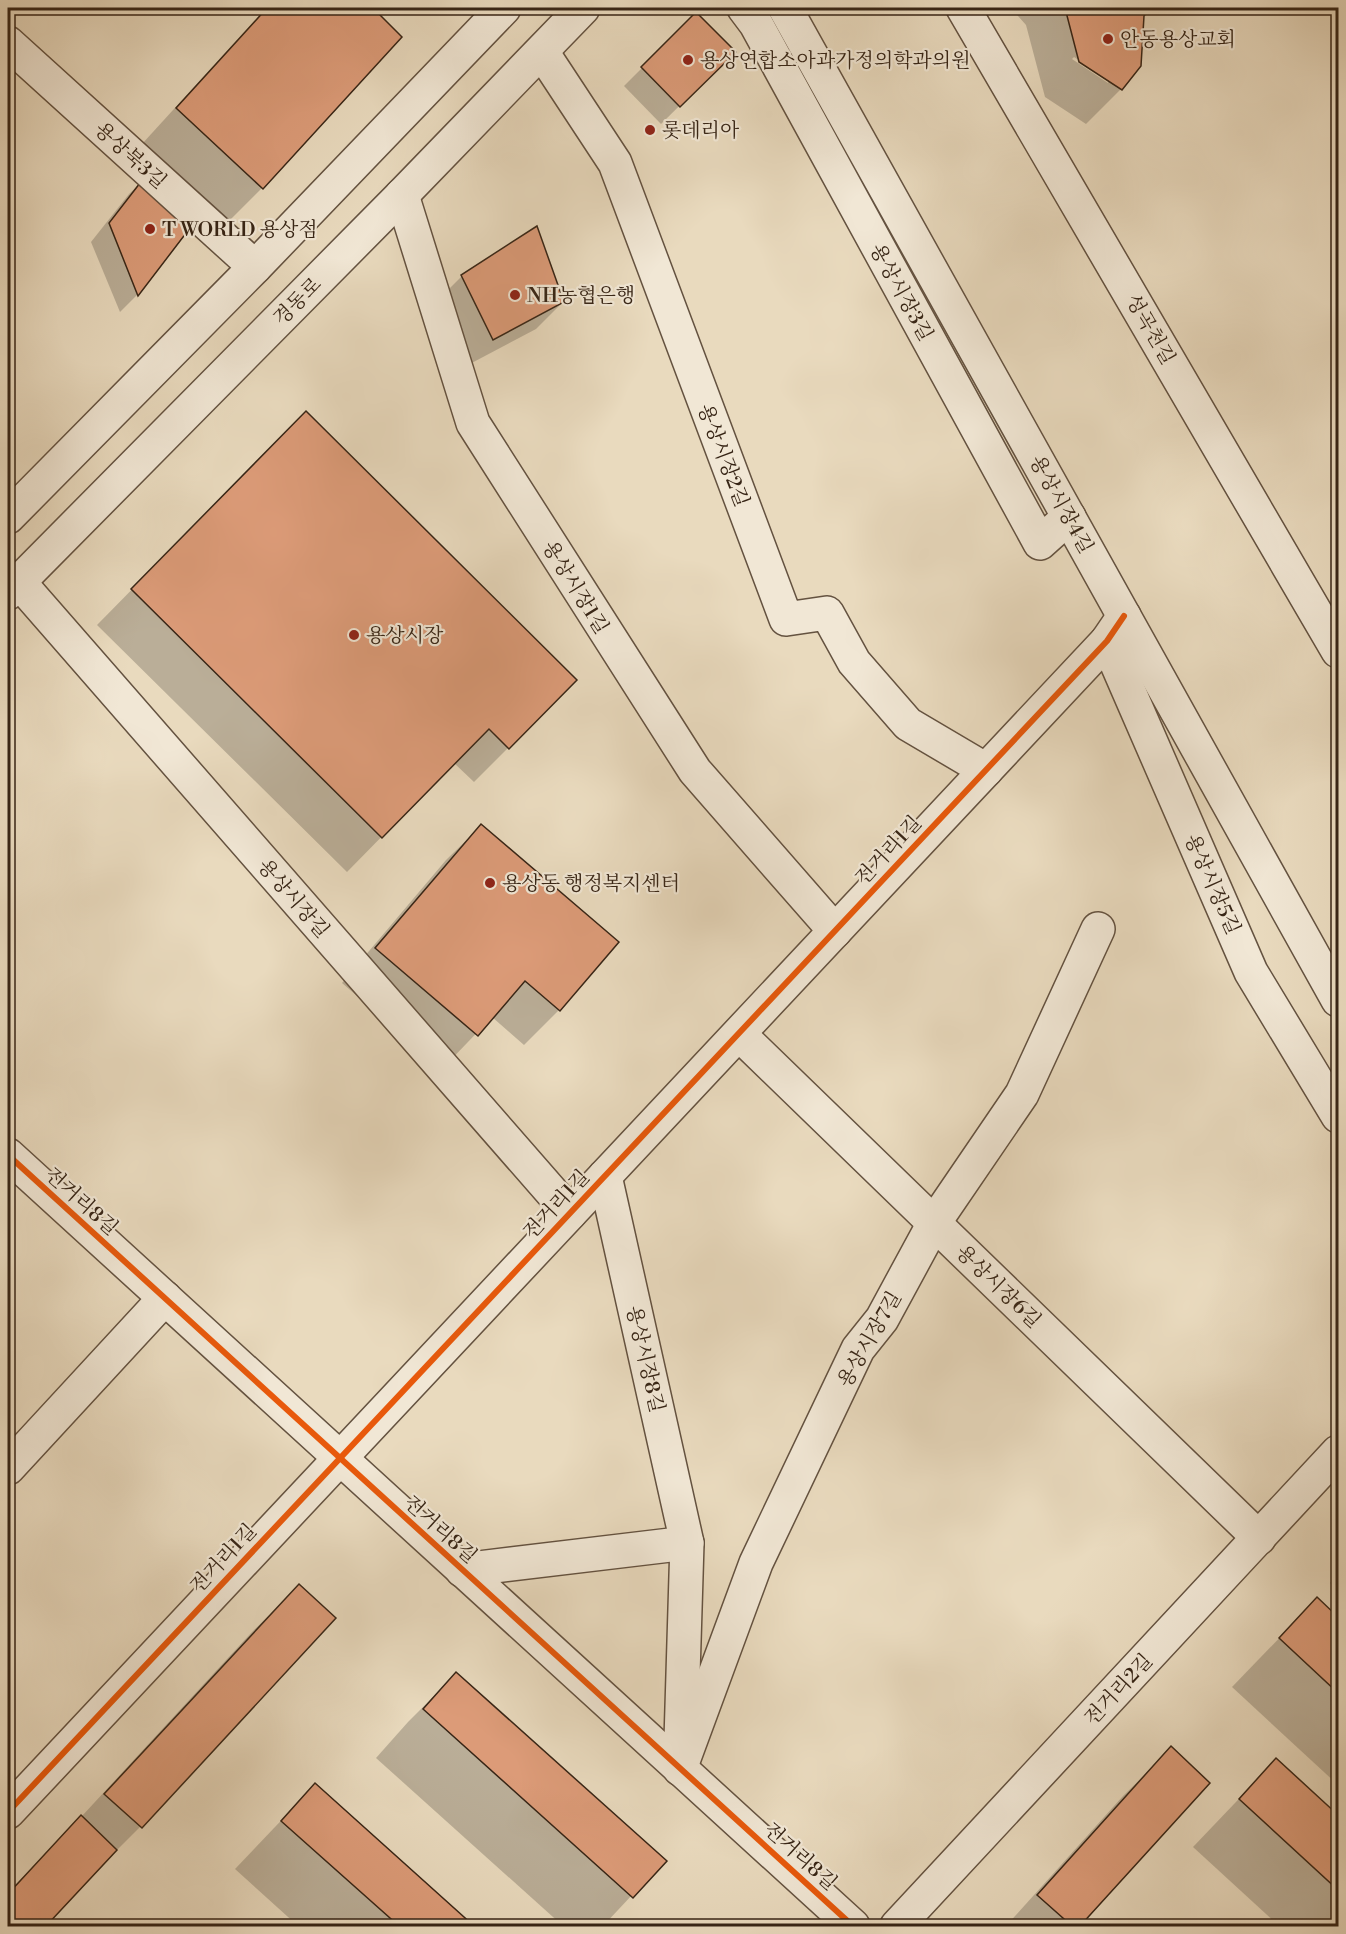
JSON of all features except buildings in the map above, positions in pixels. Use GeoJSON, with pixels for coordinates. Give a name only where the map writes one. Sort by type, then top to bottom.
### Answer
{"type":"FeatureCollection","features":[{"type":"Feature","properties":{"kind":"street"},"geometry":{"type":"LineString","coordinates":[[8,517],[255,267],[504,8]]}},
{"type":"Feature","properties":{"kind":"street","name":"경동로"},"geometry":{"type":"LineString","coordinates":[[13,587],[402,195],[583,8]]}},
{"type":"Feature","properties":{"kind":"street","name":"용상시장3길"},"geometry":{"type":"LineString","coordinates":[[744,8],[756,24],[1040,543],[1069,517]]}},
{"type":"Feature","properties":{"kind":"street","name":"용상시장4길"},"geometry":{"type":"LineString","coordinates":[[785,8],[1069,517],[1115,629],[1338,1000]]}},
{"type":"Feature","properties":{"kind":"street","name":"성곡천길"},"geometry":{"type":"LineString","coordinates":[[963,8],[1338,651]]}},
{"type":"Feature","properties":{"kind":"street","name":"용상북3길"},"geometry":{"type":"LineString","coordinates":[[8,43],[255,267]]}},
{"type":"Feature","properties":{"kind":"street","name":"용상시장2길"},"geometry":{"type":"LineString","coordinates":[[542,52],[615,163],[786,619],[826,613],[854,662],[909,724],[986,770]]}},
{"type":"Feature","properties":{"kind":"street","name":"용상시장1길"},"geometry":{"type":"LineString","coordinates":[[402,195],[473,423],[695,771],[836,931]]}},
{"type":"Feature","properties":{"kind":"street","name":"용상시장길"},"geometry":{"type":"LineString","coordinates":[[13,587],[570,1214]]}},
{"type":"Feature","properties":{"kind":"street","name":"전거리1길"},"geometry":{"type":"LineString","coordinates":[[8,1812],[836,931],[1115,629]]}},
{"type":"Feature","properties":{"kind":"street","name":"용상시장5길"},"geometry":{"type":"LineString","coordinates":[[1115,629],[1251,972],[1338,1116]]}},
{"type":"Feature","properties":{"kind":"street","name":"용상시장7길"},"geometry":{"type":"LineString","coordinates":[[680,1769],[756,1563],[858,1349],[882,1320],[934,1223],[1022,1094],[1098,929]]}},
{"type":"Feature","properties":{"kind":"street","name":"용상시장6길"},"geometry":{"type":"LineString","coordinates":[[738,1034],[1259,1538]]}},
{"type":"Feature","properties":{"kind":"street","name":"전거리8길"},"geometry":{"type":"LineString","coordinates":[[8,1155],[853,1926]]}},
{"type":"Feature","properties":{"kind":"street","name":"용상시장8길"},"geometry":{"type":"LineString","coordinates":[[605,1176],[687,1543],[680,1769]]}},
{"type":"Feature","properties":{"kind":"street"},"geometry":{"type":"LineString","coordinates":[[8,1468],[165,1298]]}},
{"type":"Feature","properties":{"kind":"street","name":"전거리2길"},"geometry":{"type":"LineString","coordinates":[[897,1926],[1338,1452]]}},
{"type":"Feature","properties":{"kind":"street"},"geometry":{"type":"LineString","coordinates":[[462,1570],[687,1543]]}},
{"type":"Feature","properties":{"kind":"cycle path"},"geometry":{"type":"LineString","coordinates":[[8,1812],[1107,641],[1124,616]]}},
{"type":"Feature","properties":{"kind":"cycle path"},"geometry":{"type":"LineString","coordinates":[[8,1155],[853,1926]]}},
{"type":"Feature","properties":{"kind":"place","name":"안동용상교회"},"geometry":{"type":"Point","coordinates":[1108,39]}},
{"type":"Feature","properties":{"kind":"place","name":"용상연합소아과가정의학과의원"},"geometry":{"type":"Point","coordinates":[688,60]}},
{"type":"Feature","properties":{"kind":"place","name":"롯데리아"},"geometry":{"type":"Point","coordinates":[650,130]}},
{"type":"Feature","properties":{"kind":"place","name":"T WORLD 용상점"},"geometry":{"type":"Point","coordinates":[150,229]}},
{"type":"Feature","properties":{"kind":"place","name":"NH농협은행"},"geometry":{"type":"Point","coordinates":[515,295]}},
{"type":"Feature","properties":{"kind":"place","name":"용상시장"},"geometry":{"type":"Point","coordinates":[354,635]}},
{"type":"Feature","properties":{"kind":"place","name":"용상동 행정복지센터"},"geometry":{"type":"Point","coordinates":[490,883]}}]}
